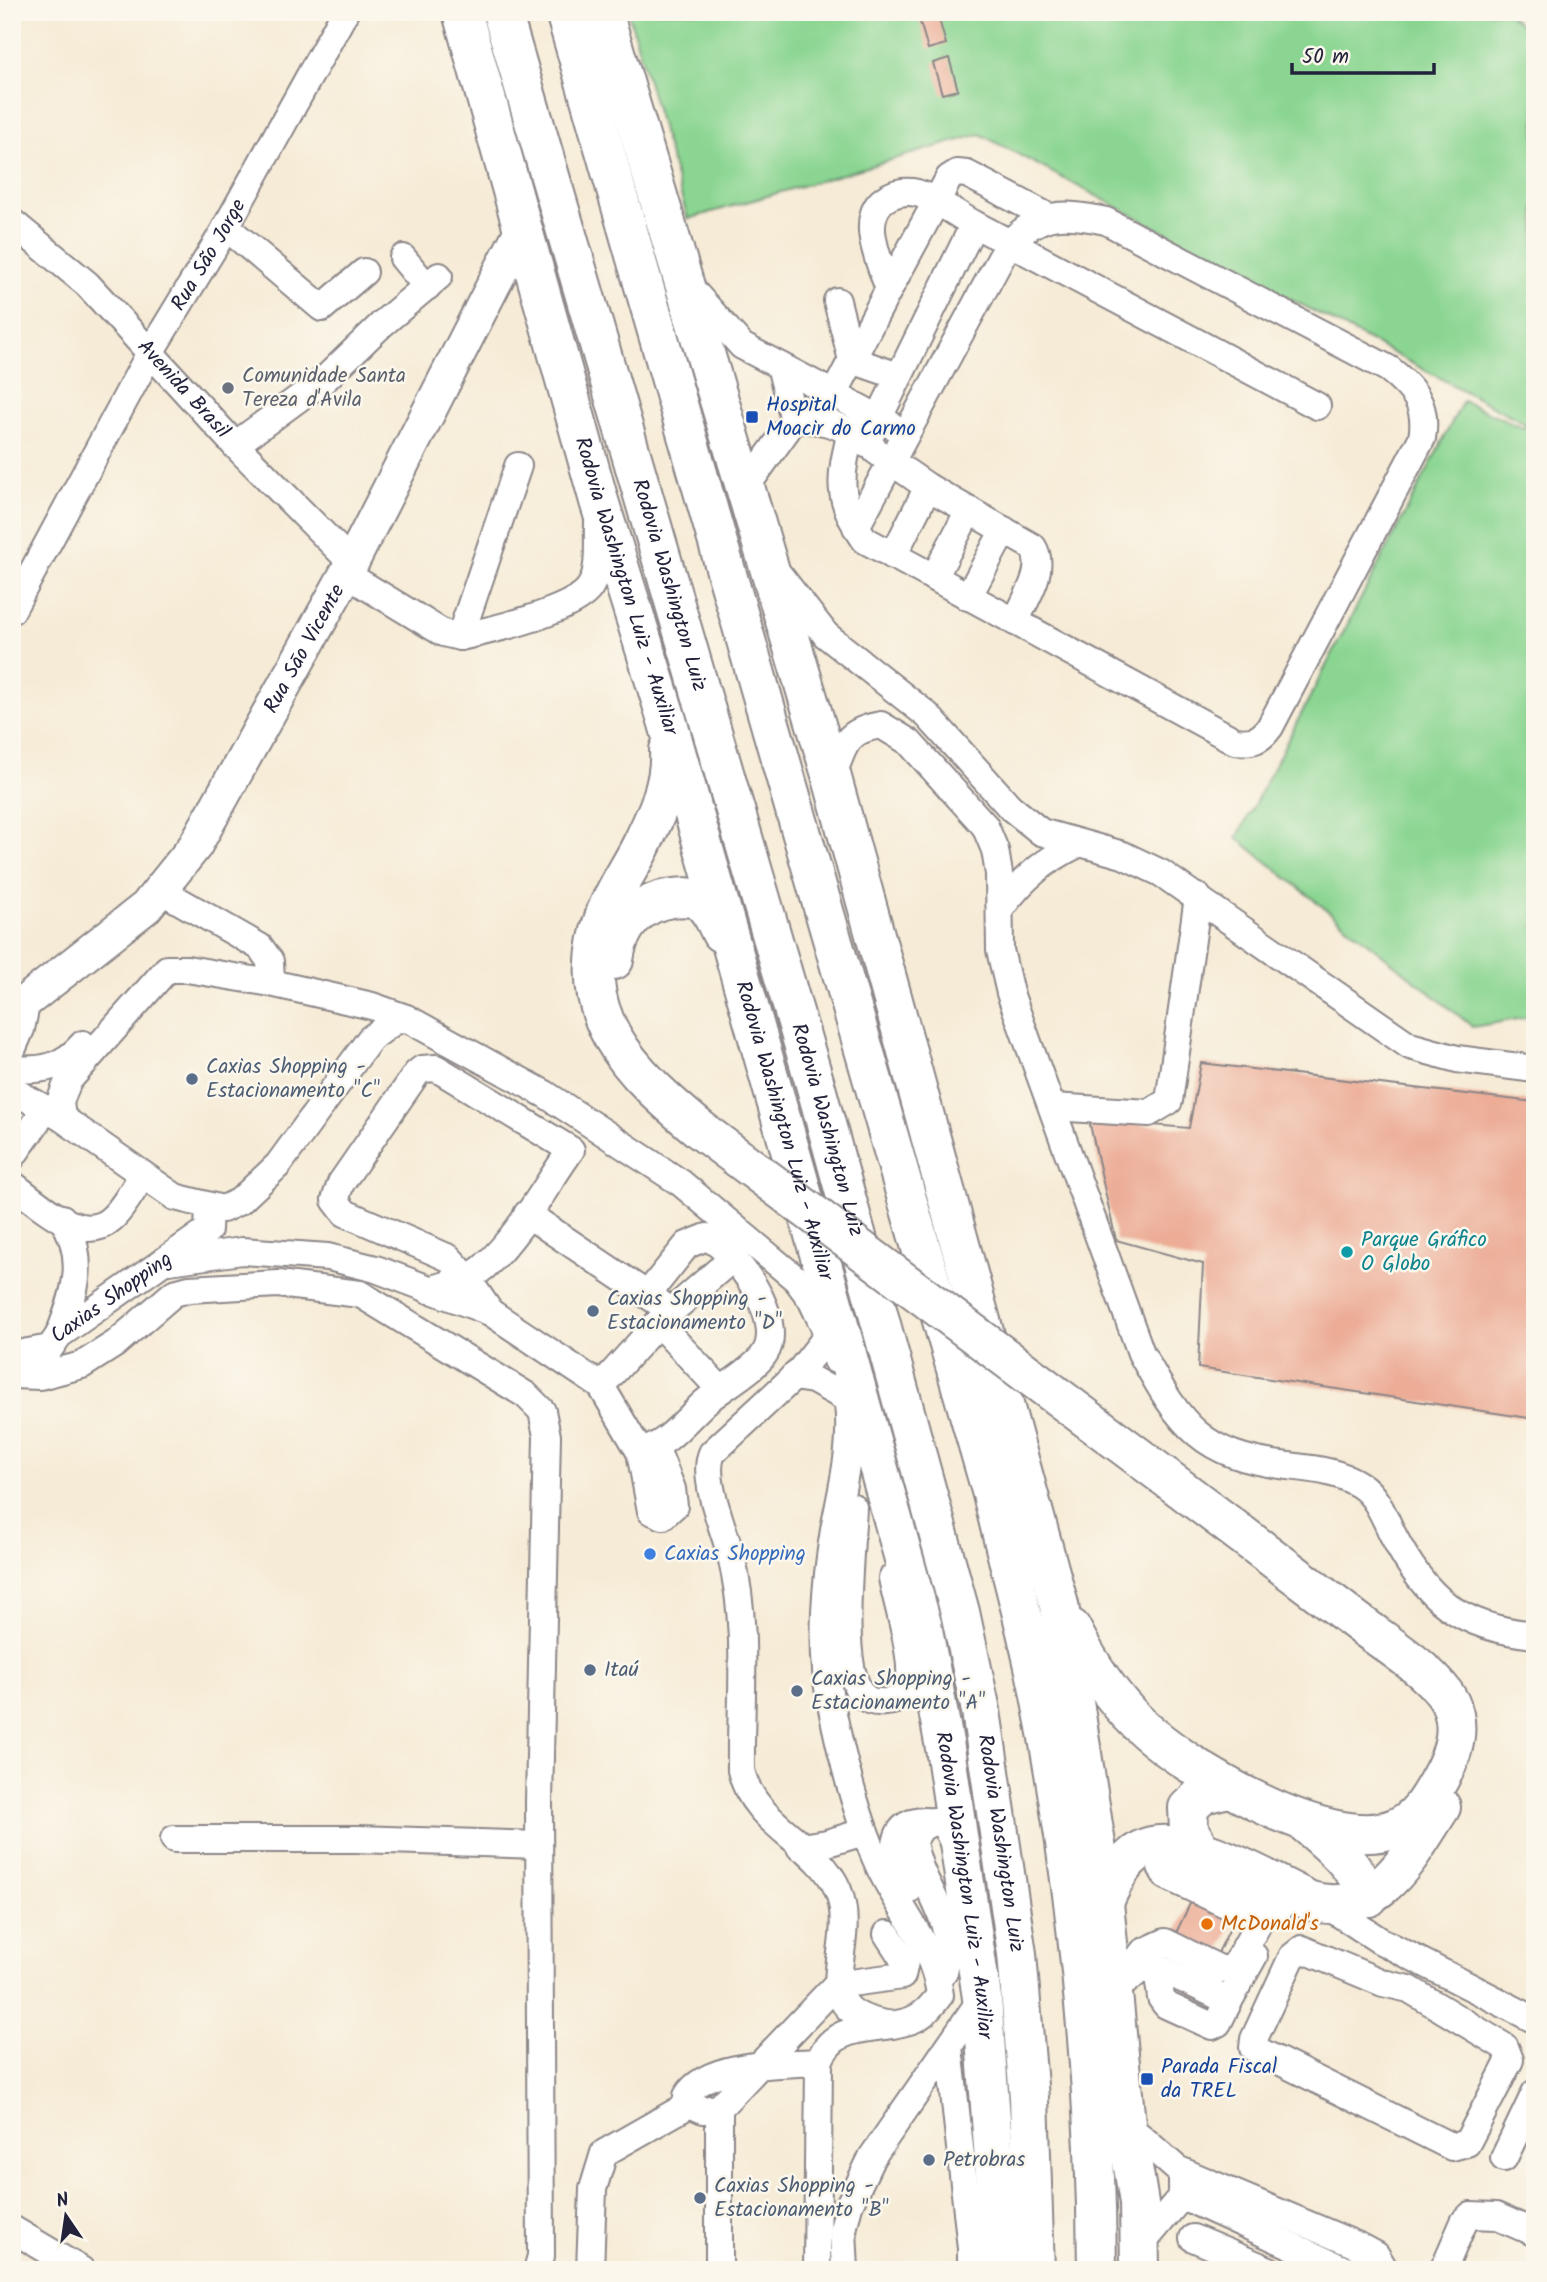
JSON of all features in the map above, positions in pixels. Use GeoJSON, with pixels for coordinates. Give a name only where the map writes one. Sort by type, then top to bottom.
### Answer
{"type":"FeatureCollection","features":[{"type":"Feature","properties":{"kind":"highway","name":"Rodovia Washington Luiz - Auxiliar"},"geometry":{"type":"LineString","coordinates":[[462,12],[599,501],[667,720],[849,1383],[922,1624],[982,1998],[995,2173],[998,2270]]}},
{"type":"Feature","properties":{"kind":"highway","name":"Rodovia Washington Luiz"},"geometry":{"type":"LineString","coordinates":[[502,12],[815,1084],[957,1599],[981,1711],[1007,1880],[1029,2098],[1035,2270]]}},
{"type":"Feature","properties":{"kind":"highway"},"geometry":{"type":"LineString","coordinates":[[565,12],[989,1481],[1038,1685],[1069,1871],[1085,2023],[1097,2270]]}},
{"type":"Feature","properties":{"kind":"highway"},"geometry":{"type":"LineString","coordinates":[[603,12],[832,778],[1059,1605],[1104,1902],[1126,2124],[1139,2203],[1139,2258]]}},
{"type":"Feature","properties":{"kind":"highway"},"geometry":{"type":"LineString","coordinates":[[650,303],[711,454],[764,551]]}},
{"type":"Feature","properties":{"kind":"highway"},"geometry":{"type":"LineString","coordinates":[[667,720],[670,772],[657,813],[607,910],[594,966],[596,991],[604,1018],[617,1046],[652,1091],[704,1124],[1166,1466],[1442,1666],[1466,1698],[1473,1721],[1473,1738],[1460,1776],[1405,1861],[1369,1897],[1351,1904],[1326,1905],[1285,1901],[1201,1850],[1167,1843],[1138,1852],[1120,1870],[1104,1902]]}},
{"type":"Feature","properties":{"kind":"highway"},"geometry":{"type":"LineString","coordinates":[[704,1124],[651,1068],[629,1036],[617,1005],[613,972],[616,947],[624,927],[638,911],[659,900],[685,897],[698,900],[710,911],[735,962]]}},
{"type":"Feature","properties":{"kind":"highway"},"geometry":{"type":"LineString","coordinates":[[1059,1605],[1086,1657],[1128,1713],[1170,1752],[1228,1788],[1301,1819],[1366,1833],[1387,1831],[1407,1822],[1425,1804],[1453,1751],[1456,1727],[1450,1703],[1436,1685],[1397,1652],[1166,1466]]}},
{"type":"Feature","properties":{"kind":"highway"},"geometry":{"type":"LineString","coordinates":[[922,1624],[956,1678],[988,1859],[1015,2040],[1029,2098]]}},
{"type":"Feature","properties":{"kind":"highway"},"geometry":{"type":"LineString","coordinates":[[1201,1850],[1189,1830],[1188,1808],[1203,1794],[1228,1788]]}},
{"type":"Feature","properties":{"kind":"highway"},"geometry":{"type":"LineString","coordinates":[[1301,1819],[1359,1875],[1369,1897]]}},
{"type":"Feature","properties":{"kind":"main road","name":"Rua Sāo Vicente"},"geometry":{"type":"LineString","coordinates":[[20,1006],[162,891],[195,846],[349,568],[523,227]]}},
{"type":"Feature","properties":{"kind":"street","name":"Rua São Jorge"},"geometry":{"type":"LineString","coordinates":[[12,610],[151,351],[226,227],[345,12]]}},
{"type":"Feature","properties":{"kind":"street"},"geometry":{"type":"LineString","coordinates":[[834,394],[949,178],[957,173],[967,174],[1047,216]]}},
{"type":"Feature","properties":{"kind":"street"},"geometry":{"type":"LineString","coordinates":[[888,289],[870,229],[874,214],[887,197],[903,192],[916,193],[1317,406]]}},
{"type":"Feature","properties":{"kind":"street"},"geometry":{"type":"LineString","coordinates":[[856,527],[1009,243],[1026,226],[1047,216],[1073,214],[1106,221],[1389,369],[1417,395],[1425,425],[1422,438],[1263,737],[1249,743],[1236,741],[893,556],[865,540],[856,527],[840,480],[859,437],[877,417],[974,224]]}},
{"type":"Feature","properties":{"kind":"street","name":"Avenida Brasil"},"geometry":{"type":"LineString","coordinates":[[12,222],[87,284],[349,568],[443,633],[460,637]]}},
{"type":"Feature","properties":{"kind":"street"},"geometry":{"type":"LineString","coordinates":[[226,227],[322,308],[364,272]]}},
{"type":"Feature","properties":{"kind":"street"},"geometry":{"type":"LineString","coordinates":[[235,445],[319,384],[433,281],[403,258]]}},
{"type":"Feature","properties":{"kind":"street"},"geometry":{"type":"LineString","coordinates":[[680,275],[736,340],[906,433]]}},
{"type":"Feature","properties":{"kind":"street"},"geometry":{"type":"LineString","coordinates":[[837,302],[852,360]]}},
{"type":"Feature","properties":{"kind":"street"},"geometry":{"type":"LineString","coordinates":[[852,360],[898,376]]}},
{"type":"Feature","properties":{"kind":"street"},"geometry":{"type":"LineString","coordinates":[[780,366],[794,420]]}},
{"type":"Feature","properties":{"kind":"street"},"geometry":{"type":"LineString","coordinates":[[794,420],[814,419],[859,437],[928,487],[1033,547],[1039,556],[1039,567],[1015,622]]}},
{"type":"Feature","properties":{"kind":"street"},"geometry":{"type":"LineString","coordinates":[[746,487],[794,420]]}},
{"type":"Feature","properties":{"kind":"street"},"geometry":{"type":"LineString","coordinates":[[460,637],[518,466]]}},
{"type":"Feature","properties":{"kind":"street"},"geometry":{"type":"LineString","coordinates":[[893,556],[928,487]]}},
{"type":"Feature","properties":{"kind":"street"},"geometry":{"type":"LineString","coordinates":[[460,637],[573,602],[589,589],[595,577],[599,501]]}},
{"type":"Feature","properties":{"kind":"street"},"geometry":{"type":"LineString","coordinates":[[934,578],[969,510]]}},
{"type":"Feature","properties":{"kind":"street"},"geometry":{"type":"LineString","coordinates":[[968,597],[1004,530]]}},
{"type":"Feature","properties":{"kind":"street"},"geometry":{"type":"LineString","coordinates":[[764,551],[826,635],[927,715],[1010,807],[1041,832],[1123,855],[1161,873],[1410,1046],[1457,1059],[1535,1069]]}},
{"type":"Feature","properties":{"kind":"street"},"geometry":{"type":"LineString","coordinates":[[909,742],[927,715]]}},
{"type":"Feature","properties":{"kind":"street"},"geometry":{"type":"LineString","coordinates":[[832,778],[846,740],[862,728],[881,725],[909,742],[985,826],[995,850],[1001,908],[1000,950],[1010,993],[1053,1107],[1099,1244],[1141,1353],[1161,1390],[1192,1430],[1219,1450],[1248,1462],[1337,1474],[1362,1485],[1378,1503],[1415,1574],[1437,1600],[1466,1619],[1505,1632],[1535,1635]]}},
{"type":"Feature","properties":{"kind":"street"},"geometry":{"type":"LineString","coordinates":[[1001,908],[1019,883],[1048,859],[1078,844]]}},
{"type":"Feature","properties":{"kind":"street"},"geometry":{"type":"LineString","coordinates":[[162,891],[260,947],[270,961],[271,983]]}},
{"type":"Feature","properties":{"kind":"street"},"geometry":{"type":"LineString","coordinates":[[1053,1107],[1149,1113],[1170,1101],[1198,897]]}},
{"type":"Feature","properties":{"kind":"street"},"geometry":{"type":"LineString","coordinates":[[12,1157],[54,1113],[63,1092],[93,1043],[157,974],[187,969],[271,983],[406,1018],[545,1094],[681,1182],[796,1279],[811,1299],[849,1383],[909,1672],[908,1687],[901,1697],[889,1703],[872,1702],[862,1696],[850,1666],[849,1383]]}},
{"type":"Feature","properties":{"kind":"street"},"geometry":{"type":"LineString","coordinates":[[358,1004],[370,1039]]}},
{"type":"Feature","properties":{"kind":"street"},"geometry":{"type":"LineString","coordinates":[[12,1050],[21,1029],[20,1006]]}},
{"type":"Feature","properties":{"kind":"street","name":"Caxias Shopping"},"geometry":{"type":"LineString","coordinates":[[12,1355],[50,1348],[59,1335],[169,1261],[214,1216],[240,1201],[278,1165],[370,1039],[384,1027],[406,1018]]}},
{"type":"Feature","properties":{"kind":"street"},"geometry":{"type":"LineString","coordinates":[[12,1069],[42,1070],[57,1067],[93,1043]]}},
{"type":"Feature","properties":{"kind":"street"},"geometry":{"type":"LineString","coordinates":[[429,1290],[467,1278],[483,1267],[527,1214],[571,1150],[465,1082],[436,1068],[422,1069],[417,1073],[335,1191],[335,1200],[345,1213],[449,1258],[467,1278],[490,1312]]}},
{"type":"Feature","properties":{"kind":"street"},"geometry":{"type":"LineString","coordinates":[[12,1090],[54,1113],[175,1197],[214,1216],[233,1253]]}},
{"type":"Feature","properties":{"kind":"street"},"geometry":{"type":"LineString","coordinates":[[12,1184],[78,1227],[103,1225],[112,1219],[144,1175]]}},
{"type":"Feature","properties":{"kind":"street"},"geometry":{"type":"LineString","coordinates":[[527,1214],[647,1295],[720,1389]]}},
{"type":"Feature","properties":{"kind":"street"},"geometry":{"type":"LineString","coordinates":[[59,1335],[75,1294],[78,1267],[73,1239],[62,1218]]}},
{"type":"Feature","properties":{"kind":"street"},"geometry":{"type":"LineString","coordinates":[[169,1261],[233,1253],[328,1257],[376,1269],[490,1312],[601,1386],[648,1451],[720,1389],[758,1361],[766,1352],[768,1343],[758,1291],[734,1257],[707,1237],[696,1239],[687,1245],[647,1295]]}},
{"type":"Feature","properties":{"kind":"street"},"geometry":{"type":"LineString","coordinates":[[601,1386],[664,1317],[734,1257]]}},
{"type":"Feature","properties":{"kind":"street"},"geometry":{"type":"LineString","coordinates":[[12,1375],[40,1376],[82,1366],[115,1344],[174,1293],[188,1289],[278,1284],[360,1294],[535,1402],[546,1422],[547,1436],[539,1844],[541,2256],[537,2270]]}},
{"type":"Feature","properties":{"kind":"street"},"geometry":{"type":"LineString","coordinates":[[828,1335],[793,1377],[712,1453],[707,1470],[731,1556],[739,1598],[743,1644],[741,1750],[744,1786],[765,1814],[819,1864],[837,1888],[844,1914],[844,1940],[836,1985],[842,2004],[853,2015],[870,2022],[893,2025]]}},
{"type":"Feature","properties":{"kind":"street"},"geometry":{"type":"LineString","coordinates":[[793,1377],[849,1383]]}},
{"type":"Feature","properties":{"kind":"street"},"geometry":{"type":"LineString","coordinates":[[851,1454],[830,1556],[826,1600],[826,1668],[830,1702],[864,1832],[889,1887],[943,1974]]}},
{"type":"Feature","properties":{"kind":"street"},"geometry":{"type":"LineString","coordinates":[[817,2270],[819,2062],[831,2041],[844,2033],[914,2020],[929,2009],[950,1947],[947,1924],[917,1859],[913,1841],[925,1821],[944,1824],[955,1844],[963,1871]]}},
{"type":"Feature","properties":{"kind":"street"},"geometry":{"type":"LineString","coordinates":[[800,1847],[864,1832]]}},
{"type":"Feature","properties":{"kind":"street"},"geometry":{"type":"LineString","coordinates":[[174,1839],[357,1839],[539,1844]]}},
{"type":"Feature","properties":{"kind":"street"},"geometry":{"type":"LineString","coordinates":[[1167,1860],[1285,1901],[1229,2001],[1157,1967],[1146,1965],[1114,1991],[1143,1952],[1165,1942],[1228,1970],[1238,1961],[1257,1926],[1253,1917],[1166,1876],[1161,1867],[1167,1860]]}},
{"type":"Feature","properties":{"kind":"street"},"geometry":{"type":"LineString","coordinates":[[1369,1897],[1378,1920],[1398,1950]]}},
{"type":"Feature","properties":{"kind":"street"},"geometry":{"type":"LineString","coordinates":[[1326,1905],[1398,1950],[1535,2020]]}},
{"type":"Feature","properties":{"kind":"street"},"geometry":{"type":"LineString","coordinates":[[844,1940],[916,1930]]}},
{"type":"Feature","properties":{"kind":"street"},"geometry":{"type":"LineString","coordinates":[[819,2062],[756,2067],[711,2074],[697,2082],[687,2096],[690,2104],[702,2110],[719,2108],[756,2067],[836,1985],[902,1976],[905,1962],[887,1934]]}},
{"type":"Feature","properties":{"kind":"street"},"geometry":{"type":"LineString","coordinates":[[1297,1951],[1310,1951],[1383,1983],[1409,1989],[1506,2046],[1510,2060],[1467,2143],[1452,2147],[1253,2048],[1254,2039],[1297,1951]]}},
{"type":"Feature","properties":{"kind":"street"},"geometry":{"type":"LineString","coordinates":[[1409,1989],[1426,1964]]}},
{"type":"Feature","properties":{"kind":"street"},"geometry":{"type":"LineString","coordinates":[[845,2270],[843,2230],[849,2206],[872,2157],[982,1998]]}},
{"type":"Feature","properties":{"kind":"street"},"geometry":{"type":"LineString","coordinates":[[950,2047],[971,2270]]}},
{"type":"Feature","properties":{"kind":"street"},"geometry":{"type":"LineString","coordinates":[[1493,2096],[1532,2106],[1504,2158]]}},
{"type":"Feature","properties":{"kind":"street"},"geometry":{"type":"LineString","coordinates":[[590,2270],[593,2189],[604,2153],[690,2104]]}},
{"type":"Feature","properties":{"kind":"street"},"geometry":{"type":"LineString","coordinates":[[719,2108],[719,2270]]}},
{"type":"Feature","properties":{"kind":"street"},"geometry":{"type":"LineString","coordinates":[[1126,2124],[1178,2169],[1361,2247],[1376,2255],[1385,2270]]}},
{"type":"Feature","properties":{"kind":"street"},"geometry":{"type":"LineString","coordinates":[[1139,2258],[1182,2196],[1183,2182],[1178,2169]]}},
{"type":"Feature","properties":{"kind":"street"},"geometry":{"type":"LineString","coordinates":[[1182,2196],[1345,2270]]}},
{"type":"Feature","properties":{"kind":"street"},"geometry":{"type":"LineString","coordinates":[[1443,2270],[1464,2222],[1471,2215],[1496,2216],[1535,2233]]}},
{"type":"Feature","properties":{"kind":"street"},"geometry":{"type":"LineString","coordinates":[[12,2229],[81,2270]]}},
{"type":"Feature","properties":{"kind":"street"},"geometry":{"type":"LineString","coordinates":[[1193,2238],[1269,2270]]}},
{"type":"Feature","properties":{"kind":"green space"},"geometry":{"type":"Polygon","coordinates":[[[628,12],[1506,12],[1535,36],[1535,407],[1526,424],[980,134],[688,219],[628,12]]]}},
{"type":"Feature","properties":{"kind":"green space"},"geometry":{"type":"Polygon","coordinates":[[[1463,401],[1524,428],[1535,415],[1535,1016],[1473,1027],[1237,838],[1463,401]]]}},
{"type":"Feature","properties":{"kind":"building"},"geometry":{"type":"Polygon","coordinates":[[[917,12],[937,12],[946,44],[928,49],[917,12]]]}},
{"type":"Feature","properties":{"kind":"building"},"geometry":{"type":"Polygon","coordinates":[[[949,58],[958,90],[942,94],[933,63],[949,58]]]}},
{"type":"Feature","properties":{"kind":"building","name":"Parque Gráfico O Globo"},"geometry":{"type":"Polygon","coordinates":[[[1201,1063],[1535,1102],[1535,1419],[1198,1368],[1203,1264],[1116,1240],[1089,1120],[1189,1128],[1201,1063]]]}},
{"type":"Feature","properties":{"kind":"building","name":"McDonald's"},"geometry":{"type":"Polygon","coordinates":[[[1196,1891],[1238,1912],[1217,1955],[1175,1935],[1196,1891]]]}},
{"type":"Feature","properties":{"kind":"place","name":"Comunidade Santa Tereza d'Avila"},"geometry":{"type":"Point","coordinates":[228,388]}},
{"type":"Feature","properties":{"kind":"place","name":"Hospital Moacir do Carmo"},"geometry":{"type":"Point","coordinates":[752,417]}},
{"type":"Feature","properties":{"kind":"place","name":"Caxias Shopping - Estacionamento \"C\""},"geometry":{"type":"Point","coordinates":[192,1079]}},
{"type":"Feature","properties":{"kind":"place","name":"Parque Gráfico O Globo"},"geometry":{"type":"Point","coordinates":[1347,1252]}},
{"type":"Feature","properties":{"kind":"place","name":"Caxias Shopping - Estacionamento \"D\""},"geometry":{"type":"Point","coordinates":[593,1311]}},
{"type":"Feature","properties":{"kind":"place","name":"Caxias Shopping"},"geometry":{"type":"Point","coordinates":[650,1554]}},
{"type":"Feature","properties":{"kind":"place","name":"Itaú"},"geometry":{"type":"Point","coordinates":[590,1670]}},
{"type":"Feature","properties":{"kind":"place","name":"Caxias Shopping - Estacionamento \"A\""},"geometry":{"type":"Point","coordinates":[797,1691]}},
{"type":"Feature","properties":{"kind":"place","name":"McDonald's"},"geometry":{"type":"Point","coordinates":[1207,1924]}},
{"type":"Feature","properties":{"kind":"place","name":"Parada Fiscal da TREL"},"geometry":{"type":"Point","coordinates":[1147,2079]}},
{"type":"Feature","properties":{"kind":"place","name":"Petrobras"},"geometry":{"type":"Point","coordinates":[929,2160]}},
{"type":"Feature","properties":{"kind":"place","name":"Caxias Shopping - Estacionamento \"B\""},"geometry":{"type":"Point","coordinates":[700,2198]}}]}
